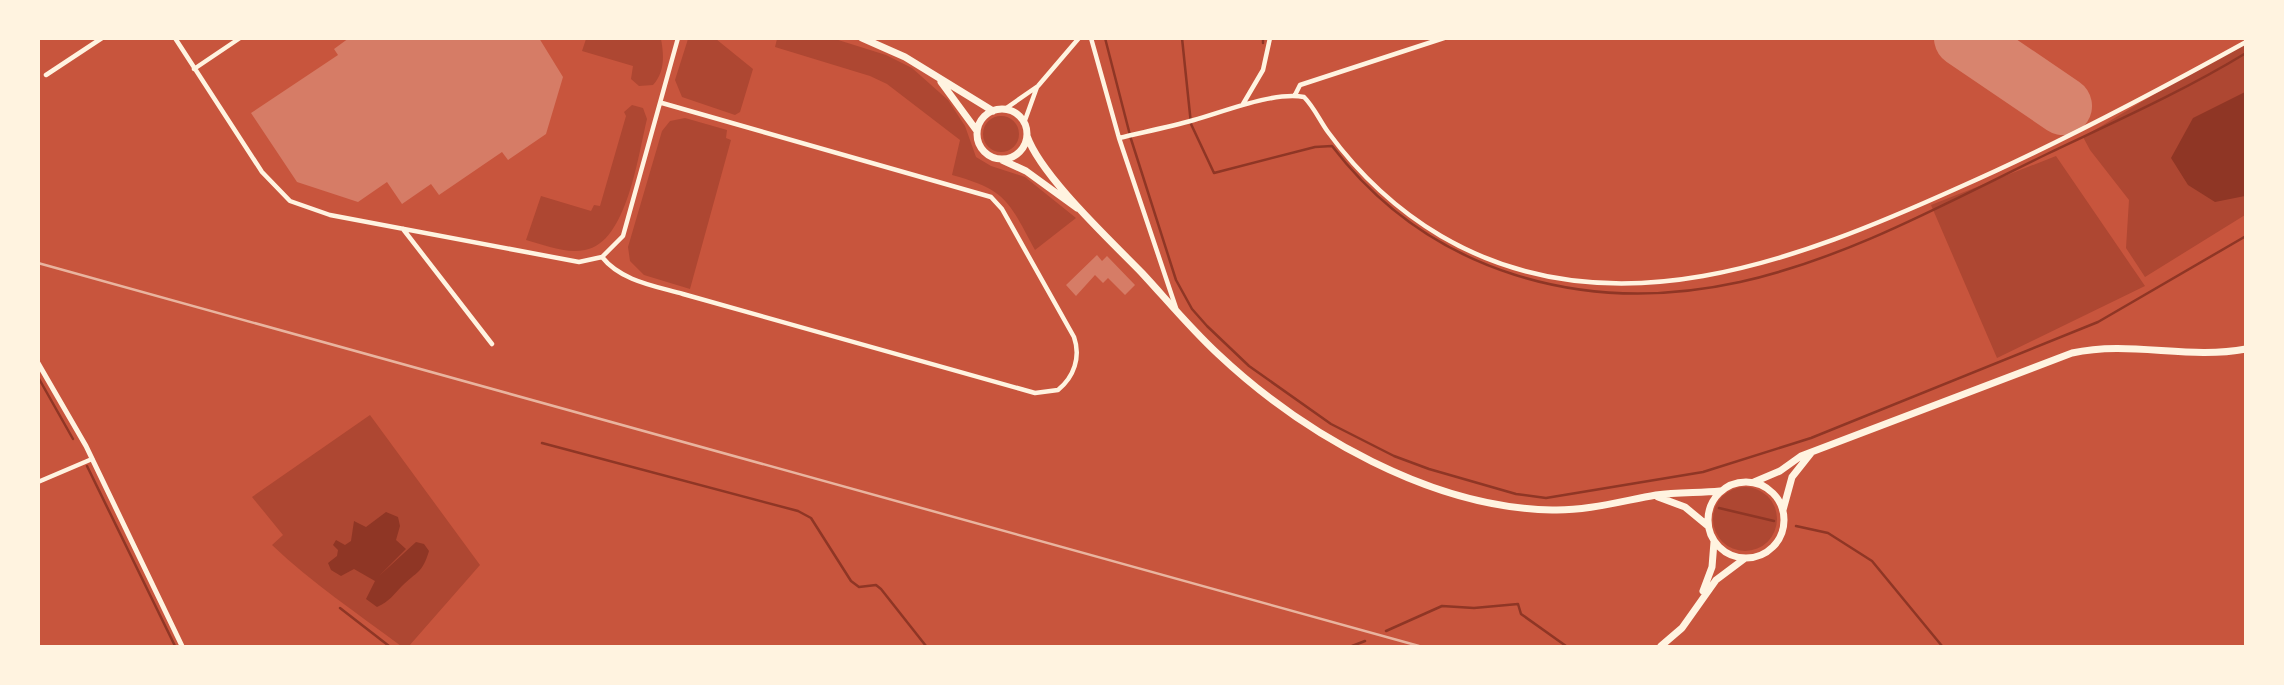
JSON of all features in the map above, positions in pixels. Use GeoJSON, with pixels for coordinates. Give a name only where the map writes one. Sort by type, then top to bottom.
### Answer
{"type":"FeatureCollection","features":[{"type":"Feature","properties":{"kind":"main road"},"geometry":{"type":"LineString","coordinates":[[862,38],[905,57],[993,111]]}},
{"type":"Feature","properties":{"kind":"main road"},"geometry":{"type":"LineString","coordinates":[[938,79],[976,131],[980,147],[992,158],[1026,171],[1088,217]]}},
{"type":"Feature","properties":{"kind":"main road"},"geometry":{"type":"LineString","coordinates":[[976,131],[983,117],[993,111],[1005,109],[1014,112],[1024,122],[1027,136],[1039,160],[1088,217],[1219,355],[1270,397],[1332,437],[1394,471],[1460,496],[1529,509],[1578,509],[1654,496],[1720,491],[1737,483],[1754,482],[1776,474],[1811,453],[2072,353],[2099,347],[2127,346],[2189,353],[2224,353],[2245,349]]}},
{"type":"Feature","properties":{"kind":"main road"},"geometry":{"type":"LineString","coordinates":[[1000,159],[1016,155],[1027,136]]}},
{"type":"Feature","properties":{"kind":"main road"},"geometry":{"type":"LineString","coordinates":[[1714,541],[1732,555],[1745,558],[1762,555],[1773,547],[1783,530],[1783,511],[1792,477],[1811,453]]}},
{"type":"Feature","properties":{"kind":"main road"},"geometry":{"type":"LineString","coordinates":[[1754,482],[1771,491],[1783,511]]}},
{"type":"Feature","properties":{"kind":"main road"},"geometry":{"type":"LineString","coordinates":[[1699,601],[1712,568],[1714,541],[1708,526],[1709,509],[1720,491]]}},
{"type":"Feature","properties":{"kind":"main road"},"geometry":{"type":"LineString","coordinates":[[1654,496],[1685,507],[1708,526]]}},
{"type":"Feature","properties":{"kind":"main road"},"geometry":{"type":"LineString","coordinates":[[1661,646],[1682,628],[1716,580],[1745,558]]}},
{"type":"Feature","properties":{"kind":"street"},"geometry":{"type":"LineString","coordinates":[[46,75],[102,38]]}},
{"type":"Feature","properties":{"kind":"street"},"geometry":{"type":"LineString","coordinates":[[175,38],[262,172],[282,195],[322,213],[579,262],[602,257],[623,236],[662,103],[676,38]]}},
{"type":"Feature","properties":{"kind":"street"},"geometry":{"type":"LineString","coordinates":[[194,69],[240,38]]}},
{"type":"Feature","properties":{"kind":"street"},"geometry":{"type":"LineString","coordinates":[[1005,109],[1038,86],[1079,38]]}},
{"type":"Feature","properties":{"kind":"street"},"geometry":{"type":"LineString","coordinates":[[1091,38],[1176,309]]}},
{"type":"Feature","properties":{"kind":"street"},"geometry":{"type":"LineString","coordinates":[[1242,105],[1263,70],[1270,38]]}},
{"type":"Feature","properties":{"kind":"street"},"geometry":{"type":"LineString","coordinates":[[1295,95],[1300,85],[1444,38]]}},
{"type":"Feature","properties":{"kind":"street"},"geometry":{"type":"LineString","coordinates":[[1122,137],[1242,105],[1295,95],[1304,97],[1328,133],[1374,185],[1443,237],[1517,269],[1583,281],[1645,284],[1732,272],[1775,262],[1910,210],[2141,100],[2245,42]]}},
{"type":"Feature","properties":{"kind":"street"},"geometry":{"type":"LineString","coordinates":[[1024,122],[1038,86]]}},
{"type":"Feature","properties":{"kind":"street"},"geometry":{"type":"LineString","coordinates":[[602,257],[618,273],[660,287],[1035,393],[1058,390],[1073,372],[1078,350],[1074,337],[1002,209],[991,197],[662,103]]}},
{"type":"Feature","properties":{"kind":"street"},"geometry":{"type":"LineString","coordinates":[[403,228],[492,344]]}},
{"type":"Feature","properties":{"kind":"street"},"geometry":{"type":"LineString","coordinates":[[38,363],[92,459],[182,646]]}},
{"type":"Feature","properties":{"kind":"street"},"geometry":{"type":"LineString","coordinates":[[38,482],[92,459]]}},
{"type":"Feature","properties":{"kind":"shaded area"},"geometry":{"type":"Polygon","coordinates":[[[586,39],[661,39],[663,63],[660,75],[653,85],[639,86],[631,79],[633,66],[582,51],[586,39]]]}},
{"type":"Feature","properties":{"kind":"shaded area"},"geometry":{"type":"Polygon","coordinates":[[[688,39],[716,39],[753,69],[740,112],[735,115],[682,97],[675,80],[688,39]]]}},
{"type":"Feature","properties":{"kind":"shaded area"},"geometry":{"type":"Polygon","coordinates":[[[777,39],[835,39],[886,55],[912,68],[948,100],[965,126],[976,157],[991,166],[1025,177],[1076,218],[1035,250],[1019,220],[1004,200],[985,186],[952,175],[960,140],[887,84],[870,76],[775,47],[777,39]]]}},
{"type":"Feature","properties":{"kind":"shaded area"},"geometry":{"type":"Polygon","coordinates":[[[2245,40],[2245,215],[2145,277],[2126,248],[2129,200],[2083,137],[2245,40]]]}},
{"type":"Feature","properties":{"kind":"shaded area"},"geometry":{"type":"Polygon","coordinates":[[[2245,92],[2245,196],[2215,202],[2188,185],[2171,158],[2193,118],[2245,92]]]}},
{"type":"Feature","properties":{"kind":"shaded area"},"geometry":{"type":"Polygon","coordinates":[[[632,105],[643,108],[647,119],[635,174],[621,215],[611,232],[599,244],[578,251],[526,240],[541,196],[591,211],[594,205],[600,206],[626,116],[624,112],[632,105]]]}},
{"type":"Feature","properties":{"kind":"shaded area"},"geometry":{"type":"Polygon","coordinates":[[[1001,116],[1014,121],[1019,134],[1014,147],[1001,152],[988,147],[983,134],[988,121],[1001,116]]]}},
{"type":"Feature","properties":{"kind":"shaded area"},"geometry":{"type":"Polygon","coordinates":[[[685,118],[727,130],[726,138],[731,140],[690,289],[644,275],[630,261],[628,247],[662,131],[670,121],[685,118]]]}},
{"type":"Feature","properties":{"kind":"shaded area"},"geometry":{"type":"Polygon","coordinates":[[[2056,156],[2145,286],[1997,358],[1931,205],[2056,156]]]}},
{"type":"Feature","properties":{"kind":"shaded area"},"geometry":{"type":"Polygon","coordinates":[[[370,415],[480,565],[409,646],[401,646],[351,610],[272,545],[283,535],[252,497],[370,415]]]}},
{"type":"Feature","properties":{"kind":"shaded area"},"geometry":{"type":"Polygon","coordinates":[[[1745,487],[1763,493],[1771,501],[1777,519],[1771,537],[1763,545],[1745,551],[1727,545],[1719,537],[1713,519],[1719,501],[1727,493],[1745,487]]]}},
{"type":"Feature","properties":{"kind":"shaded area"},"geometry":{"type":"Polygon","coordinates":[[[386,512],[398,517],[400,526],[396,540],[406,549],[379,576],[416,542],[424,544],[429,551],[419,572],[377,607],[366,599],[375,581],[354,569],[341,576],[331,570],[328,563],[337,556],[338,550],[333,545],[336,540],[345,545],[351,541],[354,521],[366,527],[386,512]]]}},
{"type":"Feature","properties":{"kind":"building"},"geometry":{"type":"Polygon","coordinates":[[[349,38],[539,38],[563,77],[546,134],[508,160],[502,152],[439,195],[431,184],[402,204],[387,182],[358,202],[297,182],[251,113],[338,55],[334,49],[349,38]]]}},
{"type":"Feature","properties":{"kind":"building"},"geometry":{"type":"Polygon","coordinates":[[[1097,255],[1102,261],[1107,256],[1135,285],[1125,295],[1108,278],[1103,283],[1095,275],[1076,296],[1066,285],[1097,255]]]}},
{"type":"Feature","properties":{"kind":"waterway"},"geometry":{"type":"LineString","coordinates":[[1105,38],[1131,139],[1176,280],[1192,309],[1207,326],[1249,366],[1331,424],[1394,456],[1516,494],[1546,498],[1703,472],[1811,438],[2098,322],[2246,236]]}},
{"type":"Feature","properties":{"kind":"waterway"},"geometry":{"type":"LineString","coordinates":[[1182,38],[1191,124],[1214,173],[1315,147],[1332,146],[1371,190],[1415,226],[1463,254],[1515,275],[1569,288],[1625,293],[1682,291],[1740,282],[1820,259],[1935,209],[2148,106],[2246,53]]}},
{"type":"Feature","properties":{"kind":"waterway"},"geometry":{"type":"LineString","coordinates":[[1263,38],[1263,43]]}},
{"type":"Feature","properties":{"kind":"waterway"},"geometry":{"type":"LineString","coordinates":[[38,377],[73,439]]}},
{"type":"Feature","properties":{"kind":"waterway"},"geometry":{"type":"LineString","coordinates":[[542,443],[798,511],[811,518],[851,581],[859,587],[876,585],[881,589],[926,646]]}},
{"type":"Feature","properties":{"kind":"waterway"},"geometry":{"type":"LineString","coordinates":[[87,466],[175,646]]}},
{"type":"Feature","properties":{"kind":"waterway"},"geometry":{"type":"LineString","coordinates":[[1719,508],[1774,521]]}},
{"type":"Feature","properties":{"kind":"waterway"},"geometry":{"type":"LineString","coordinates":[[1796,526],[1828,533],[1872,561],[1942,646]]}},
{"type":"Feature","properties":{"kind":"waterway"},"geometry":{"type":"LineString","coordinates":[[1386,631],[1442,606],[1474,608],[1518,604],[1521,614],[1566,646]]}},
{"type":"Feature","properties":{"kind":"waterway"},"geometry":{"type":"LineString","coordinates":[[340,608],[389,646]]}},
{"type":"Feature","properties":{"kind":"waterway"},"geometry":{"type":"LineString","coordinates":[[1352,646],[1365,641]]}},
{"type":"Feature","properties":{"kind":"runway"},"geometry":{"type":"LineString","coordinates":[[1963,38],[2063,106]]}},
{"type":"Feature","properties":{"kind":"railway"},"geometry":{"type":"LineString","coordinates":[[38,263],[1419,646]]}}]}
